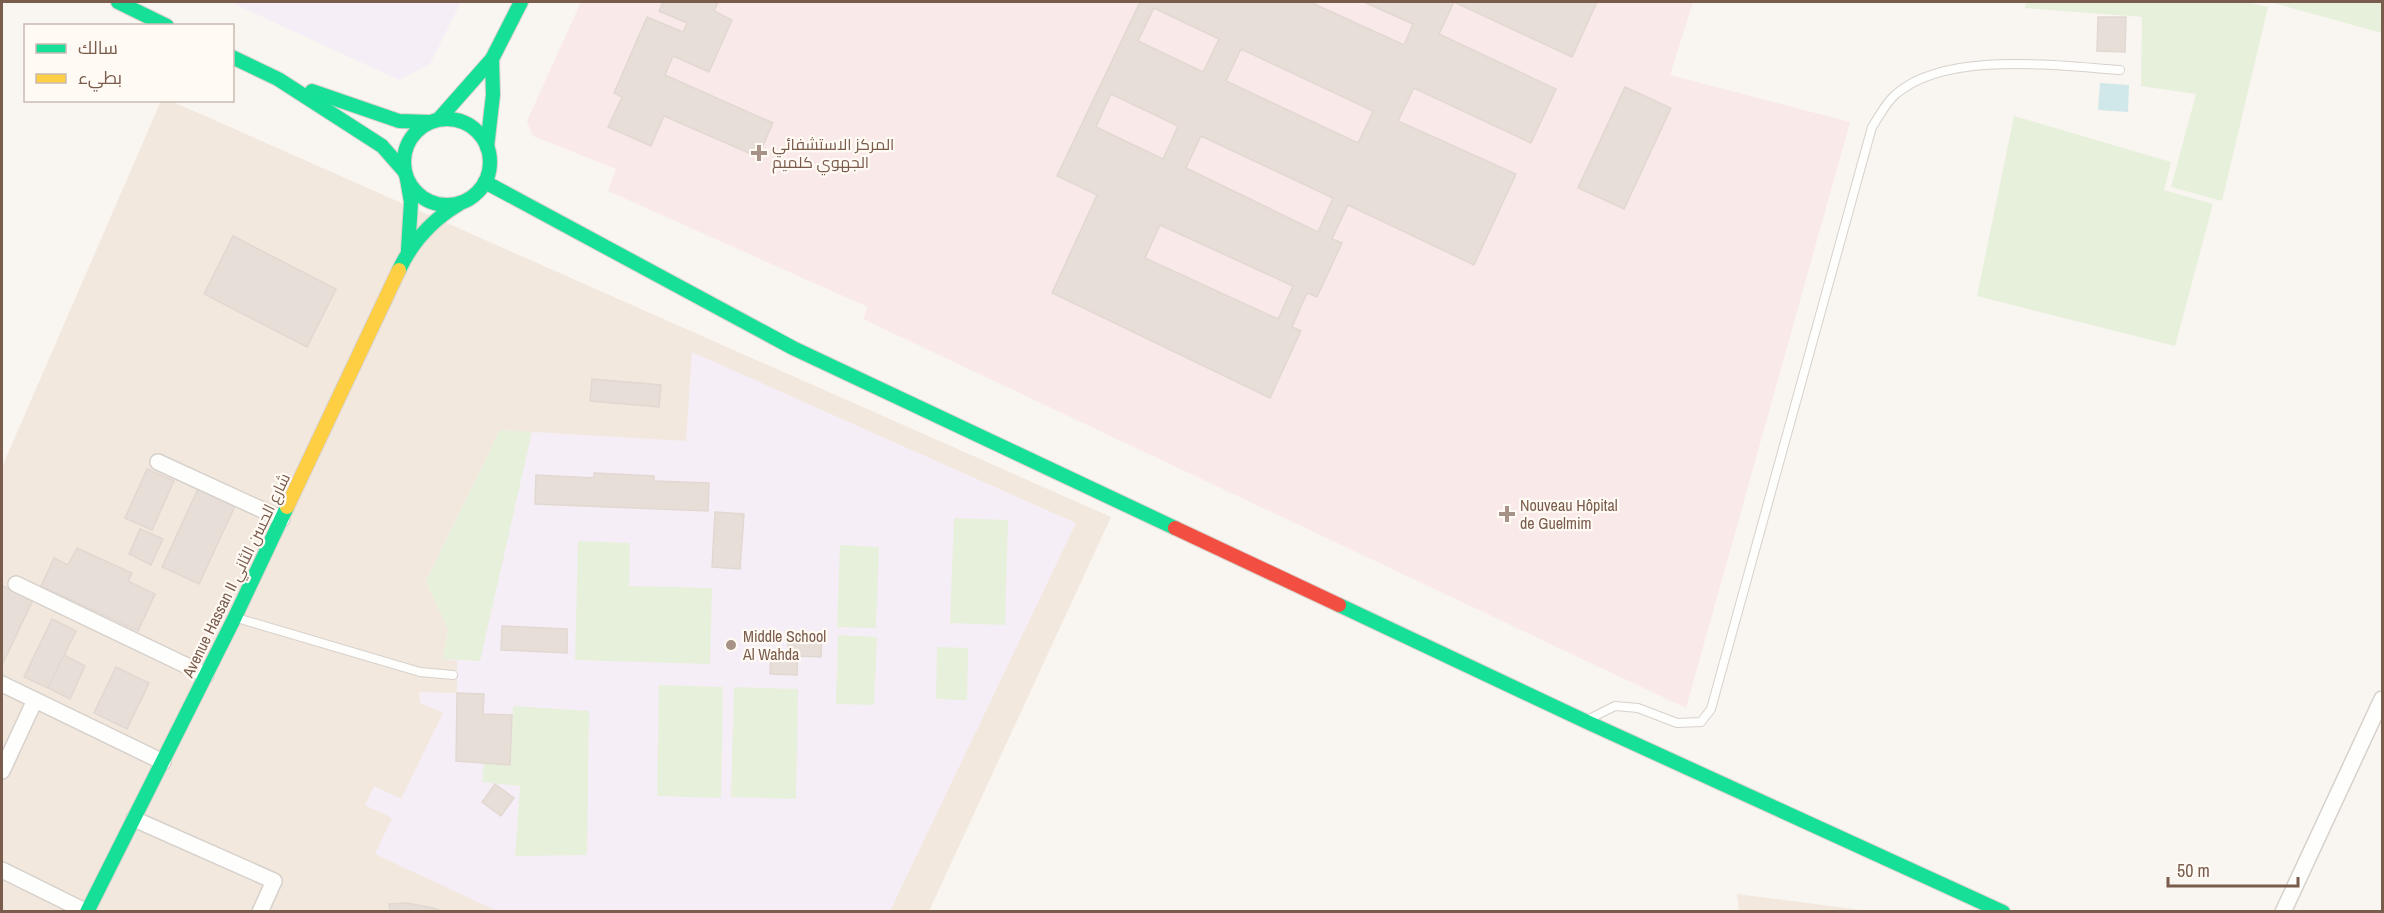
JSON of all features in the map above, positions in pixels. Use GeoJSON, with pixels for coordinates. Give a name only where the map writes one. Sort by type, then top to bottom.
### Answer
{"type":"FeatureCollection","features":[{"type":"Feature","properties":{"kind":"street"},"geometry":{"type":"LineString","coordinates":[[118,2],[163,24]]}},
{"type":"Feature","properties":{"kind":"street"},"geometry":{"type":"LineString","coordinates":[[405,175],[405,148],[419,128],[434,121],[492,59],[521,2]]}},
{"type":"Feature","properties":{"kind":"street"},"geometry":{"type":"LineString","coordinates":[[234,58],[278,79],[399,121],[456,120],[478,132],[487,147]]}},
{"type":"Feature","properties":{"kind":"street"},"geometry":{"type":"LineString","coordinates":[[278,79],[382,146],[415,192],[428,201],[444,205],[459,204],[475,195],[485,182],[490,165],[487,147],[493,95],[492,59]]}},
{"type":"Feature","properties":{"kind":"street","name":"Avenue Hassan II شارع الحسن الثاني"},"geometry":{"type":"LineString","coordinates":[[405,175],[411,202],[408,250]]}},
{"type":"Feature","properties":{"kind":"street"},"geometry":{"type":"LineString","coordinates":[[485,182],[793,348],[1585,721],[2003,912]]}},
{"type":"Feature","properties":{"kind":"street","name":"Avenue Hassan II شارع الحسن الثاني"},"geometry":{"type":"LineString","coordinates":[[87,912],[236,617],[408,250],[439,216],[459,204]]}},
{"type":"Feature","properties":{"kind":"street"},"geometry":{"type":"LineString","coordinates":[[158,462],[282,519]]}},
{"type":"Feature","properties":{"kind":"street"},"geometry":{"type":"LineString","coordinates":[[16,584],[206,675]]}},
{"type":"Feature","properties":{"kind":"street"},"geometry":{"type":"LineString","coordinates":[[2,684],[163,762]]}},
{"type":"Feature","properties":{"kind":"street"},"geometry":{"type":"LineString","coordinates":[[2283,912],[2382,699]]}},
{"type":"Feature","properties":{"kind":"street"},"geometry":{"type":"LineString","coordinates":[[2,771],[35,700]]}},
{"type":"Feature","properties":{"kind":"street"},"geometry":{"type":"LineString","coordinates":[[134,819],[274,881],[260,912]]}},
{"type":"Feature","properties":{"kind":"street"},"geometry":{"type":"LineString","coordinates":[[2,870],[87,912]]}},
{"type":"Feature","properties":{"kind":"lane"},"geometry":{"type":"LineString","coordinates":[[1585,721],[1615,706],[1638,708],[1677,723],[1701,722],[1711,709],[1872,128],[1895,95],[1918,79],[1954,70],[2014,62],[2120,70]]}},
{"type":"Feature","properties":{"kind":"lane"},"geometry":{"type":"LineString","coordinates":[[236,617],[420,672],[453,675]]}},
{"type":"Feature","properties":{"kind":"shaded area"},"geometry":{"type":"Polygon","coordinates":[[[230,2],[461,2],[430,64],[399,80],[230,2]]]}},
{"type":"Feature","properties":{"kind":"shaded area","name":"Nouveau Hôpital de Guelmim"},"geometry":{"type":"Polygon","coordinates":[[[581,2],[1693,2],[1670,75],[1850,122],[1686,708],[863,319],[868,307],[608,191],[616,169],[533,136],[527,121],[581,2]]]}},
{"type":"Feature","properties":{"kind":"shaded area"},"geometry":{"type":"Polygon","coordinates":[[[161,102],[173,102],[1111,517],[929,911],[2,912],[2,467],[161,102]]]}},
{"type":"Feature","properties":{"kind":"shaded area","name":"Middle School Al Wahda"},"geometry":{"type":"Polygon","coordinates":[[[692,352],[1076,523],[890,911],[497,911],[375,854],[392,818],[365,805],[374,786],[401,799],[443,713],[420,703],[419,692],[457,693],[457,661],[443,659],[448,630],[426,581],[500,430],[686,441],[692,352]]]}},
{"type":"Feature","properties":{"kind":"shaded area"},"geometry":{"type":"Polygon","coordinates":[[[1737,894],[1869,911],[1739,911],[1737,894]]]}},
{"type":"Feature","properties":{"kind":"green space"},"geometry":{"type":"Polygon","coordinates":[[[2026,2],[2247,2],[2268,7],[2222,201],[2171,187],[2196,94],[2141,86],[2142,17],[2025,8],[2026,2]]]}},
{"type":"Feature","properties":{"kind":"green space"},"geometry":{"type":"Polygon","coordinates":[[[2270,2],[2382,2],[2382,33],[2270,2]]]}},
{"type":"Feature","properties":{"kind":"green space"},"geometry":{"type":"Polygon","coordinates":[[[2014,116],[2171,162],[2164,190],[2213,204],[2175,346],[1977,296],[2014,116]]]}},
{"type":"Feature","properties":{"kind":"green space"},"geometry":{"type":"Polygon","coordinates":[[[500,430],[532,432],[480,661],[443,659],[448,630],[426,581],[500,430]]]}},
{"type":"Feature","properties":{"kind":"green space"},"geometry":{"type":"Polygon","coordinates":[[[954,518],[1008,520],[1005,625],[950,623],[954,518]]]}},
{"type":"Feature","properties":{"kind":"green space"},"geometry":{"type":"Polygon","coordinates":[[[578,541],[630,543],[629,586],[712,588],[710,664],[575,660],[578,541]]]}},
{"type":"Feature","properties":{"kind":"green space"},"geometry":{"type":"Polygon","coordinates":[[[840,545],[879,547],[876,628],[837,627],[840,545]]]}},
{"type":"Feature","properties":{"kind":"green space"},"geometry":{"type":"Polygon","coordinates":[[[838,635],[877,637],[874,705],[836,704],[838,635]]]}},
{"type":"Feature","properties":{"kind":"green space"},"geometry":{"type":"Polygon","coordinates":[[[937,647],[968,648],[967,700],[936,699],[937,647]]]}},
{"type":"Feature","properties":{"kind":"green space"},"geometry":{"type":"Polygon","coordinates":[[[659,685],[723,687],[721,798],[657,796],[659,685]]]}},
{"type":"Feature","properties":{"kind":"green space"},"geometry":{"type":"Polygon","coordinates":[[[734,687],[798,689],[796,799],[731,797],[734,687]]]}},
{"type":"Feature","properties":{"kind":"green space"},"geometry":{"type":"Polygon","coordinates":[[[513,706],[589,711],[587,855],[515,856],[520,786],[482,782],[484,763],[510,765],[513,706]]]}},
{"type":"Feature","properties":{"kind":"water"},"geometry":{"type":"Polygon","coordinates":[[[2100,83],[2129,85],[2128,112],[2098,110],[2100,83]]]}},
{"type":"Feature","properties":{"kind":"building"},"geometry":{"type":"Polygon","coordinates":[[[663,2],[718,2],[714,11],[732,20],[709,72],[673,56],[665,75],[773,123],[758,157],[664,116],[651,146],[608,127],[622,97],[614,93],[647,17],[683,32],[687,23],[659,11],[663,2]]]}},
{"type":"Feature","properties":{"kind":"building"},"geometry":{"type":"Polygon","coordinates":[[[1140,2],[1310,2],[1404,45],[1413,24],[1364,2],[1454,2],[1439,34],[1556,89],[1531,143],[1414,88],[1398,121],[1516,174],[1474,265],[1348,205],[1332,239],[1342,243],[1317,297],[1307,293],[1292,327],[1301,331],[1270,398],[1052,293],[1097,195],[1057,176],[1140,2]],[[1154,8],[1138,41],[1203,72],[1219,39],[1154,8]],[[1241,49],[1226,81],[1358,143],[1373,111],[1241,49]],[[1111,94],[1096,127],[1163,159],[1178,126],[1111,94]],[[1201,136],[1186,168],[1318,232],[1333,198],[1201,136]],[[1160,225],[1145,258],[1278,319],[1293,286],[1160,225]]]}},
{"type":"Feature","properties":{"kind":"building"},"geometry":{"type":"Polygon","coordinates":[[[1454,2],[1597,2],[1572,57],[1454,2]]]}},
{"type":"Feature","properties":{"kind":"building"},"geometry":{"type":"Polygon","coordinates":[[[2098,17],[2126,17],[2125,52],[2097,51],[2098,17]]]}},
{"type":"Feature","properties":{"kind":"building"},"geometry":{"type":"Polygon","coordinates":[[[1625,87],[1671,108],[1624,209],[1578,188],[1625,87]]]}},
{"type":"Feature","properties":{"kind":"building"},"geometry":{"type":"Polygon","coordinates":[[[233,236],[336,289],[307,347],[204,294],[233,236]]]}},
{"type":"Feature","properties":{"kind":"building"},"geometry":{"type":"Polygon","coordinates":[[[592,379],[661,385],[659,407],[590,401],[592,379]]]}},
{"type":"Feature","properties":{"kind":"building"},"geometry":{"type":"Polygon","coordinates":[[[147,469],[174,481],[152,530],[125,518],[147,469]]]}},
{"type":"Feature","properties":{"kind":"building"},"geometry":{"type":"Polygon","coordinates":[[[594,473],[654,476],[654,481],[709,483],[708,511],[535,504],[536,475],[594,478],[594,473]]]}},
{"type":"Feature","properties":{"kind":"building"},"geometry":{"type":"Polygon","coordinates":[[[198,489],[235,506],[199,584],[162,567],[198,489]]]}},
{"type":"Feature","properties":{"kind":"building"},"geometry":{"type":"Polygon","coordinates":[[[715,512],[744,514],[740,569],[712,567],[715,512]]]}},
{"type":"Feature","properties":{"kind":"building"},"geometry":{"type":"Polygon","coordinates":[[[140,529],[163,539],[151,565],[129,554],[140,529]]]}},
{"type":"Feature","properties":{"kind":"building"},"geometry":{"type":"Polygon","coordinates":[[[77,548],[132,573],[128,581],[155,594],[138,631],[41,586],[54,558],[68,565],[77,548]]]}},
{"type":"Feature","properties":{"kind":"building"},"geometry":{"type":"Polygon","coordinates":[[[3,586],[33,600],[2,665],[2,589],[3,586]]]}},
{"type":"Feature","properties":{"kind":"building"},"geometry":{"type":"Polygon","coordinates":[[[52,619],[76,631],[48,688],[24,677],[52,619]]]}},
{"type":"Feature","properties":{"kind":"building"},"geometry":{"type":"Polygon","coordinates":[[[502,626],[567,629],[567,653],[501,650],[502,626]]]}},
{"type":"Feature","properties":{"kind":"building"},"geometry":{"type":"Polygon","coordinates":[[[788,633],[822,634],[821,657],[798,656],[797,675],[770,674],[771,650],[788,651],[788,633]]]}},
{"type":"Feature","properties":{"kind":"building"},"geometry":{"type":"Polygon","coordinates":[[[64,655],[85,666],[70,699],[48,688],[64,655]]]}},
{"type":"Feature","properties":{"kind":"building"},"geometry":{"type":"Polygon","coordinates":[[[116,667],[149,683],[127,729],[94,713],[116,667]]]}},
{"type":"Feature","properties":{"kind":"building"},"geometry":{"type":"Polygon","coordinates":[[[457,693],[484,694],[483,714],[512,715],[510,765],[456,761],[457,693]]]}},
{"type":"Feature","properties":{"kind":"building"},"geometry":{"type":"Polygon","coordinates":[[[495,784],[514,798],[501,816],[482,802],[495,784]]]}},
{"type":"Feature","properties":{"kind":"building"},"geometry":{"type":"Polygon","coordinates":[[[407,903],[444,912],[390,912],[389,904],[407,903]]]}},
{"type":"Feature","properties":{"kind":"traffic: fast"},"geometry":{"type":"LineString","coordinates":[[118,2],[163,24]]}},
{"type":"Feature","properties":{"kind":"traffic: fast"},"geometry":{"type":"LineString","coordinates":[[439,119],[492,59],[521,2]]}},
{"type":"Feature","properties":{"kind":"traffic: fast"},"geometry":{"type":"LineString","coordinates":[[234,58],[278,79],[382,146],[404,171]]}},
{"type":"Feature","properties":{"kind":"traffic: fast"},"geometry":{"type":"LineString","coordinates":[[487,147],[493,95],[492,59]]}},
{"type":"Feature","properties":{"kind":"traffic: fast"},"geometry":{"type":"LineString","coordinates":[[312,91],[399,121],[429,122]]}},
{"type":"Feature","properties":{"kind":"traffic: fast"},"geometry":{"type":"LineString","coordinates":[[447,119],[464,122],[478,131],[487,145],[490,162],[487,179],[478,193],[464,202],[447,205],[430,202],[416,193],[407,179],[404,162],[407,145],[416,131],[430,122],[447,119]]}},
{"type":"Feature","properties":{"kind":"traffic: fast"},"geometry":{"type":"LineString","coordinates":[[407,179],[411,202],[408,250]]}},
{"type":"Feature","properties":{"kind":"traffic: fast"},"geometry":{"type":"LineString","coordinates":[[485,182],[793,348],[1175,528]]}},
{"type":"Feature","properties":{"kind":"traffic: fast"},"geometry":{"type":"LineString","coordinates":[[399,270],[410,250],[424,232],[459,204]]}},
{"type":"Feature","properties":{"kind":"traffic: fast"},"geometry":{"type":"LineString","coordinates":[[87,912],[235,617],[287,507]]}},
{"type":"Feature","properties":{"kind":"traffic: fast"},"geometry":{"type":"LineString","coordinates":[[1339,605],[1585,721],[2003,912]]}},
{"type":"Feature","properties":{"kind":"traffic: slow"},"geometry":{"type":"LineString","coordinates":[[287,507],[399,270]]}},
{"type":"Feature","properties":{"kind":"traffic: jam"},"geometry":{"type":"LineString","coordinates":[[1175,528],[1339,605]]}},
{"type":"Feature","properties":{"kind":"place","name":"المركز الاستشفائي الجهوي كلميم"},"geometry":{"type":"Point","coordinates":[759,153]}},
{"type":"Feature","properties":{"kind":"place","name":"Nouveau Hôpital de Guelmim"},"geometry":{"type":"Point","coordinates":[1507,514]}},
{"type":"Feature","properties":{"kind":"place","name":"Middle School Al Wahda"},"geometry":{"type":"Point","coordinates":[731,645]}}]}
